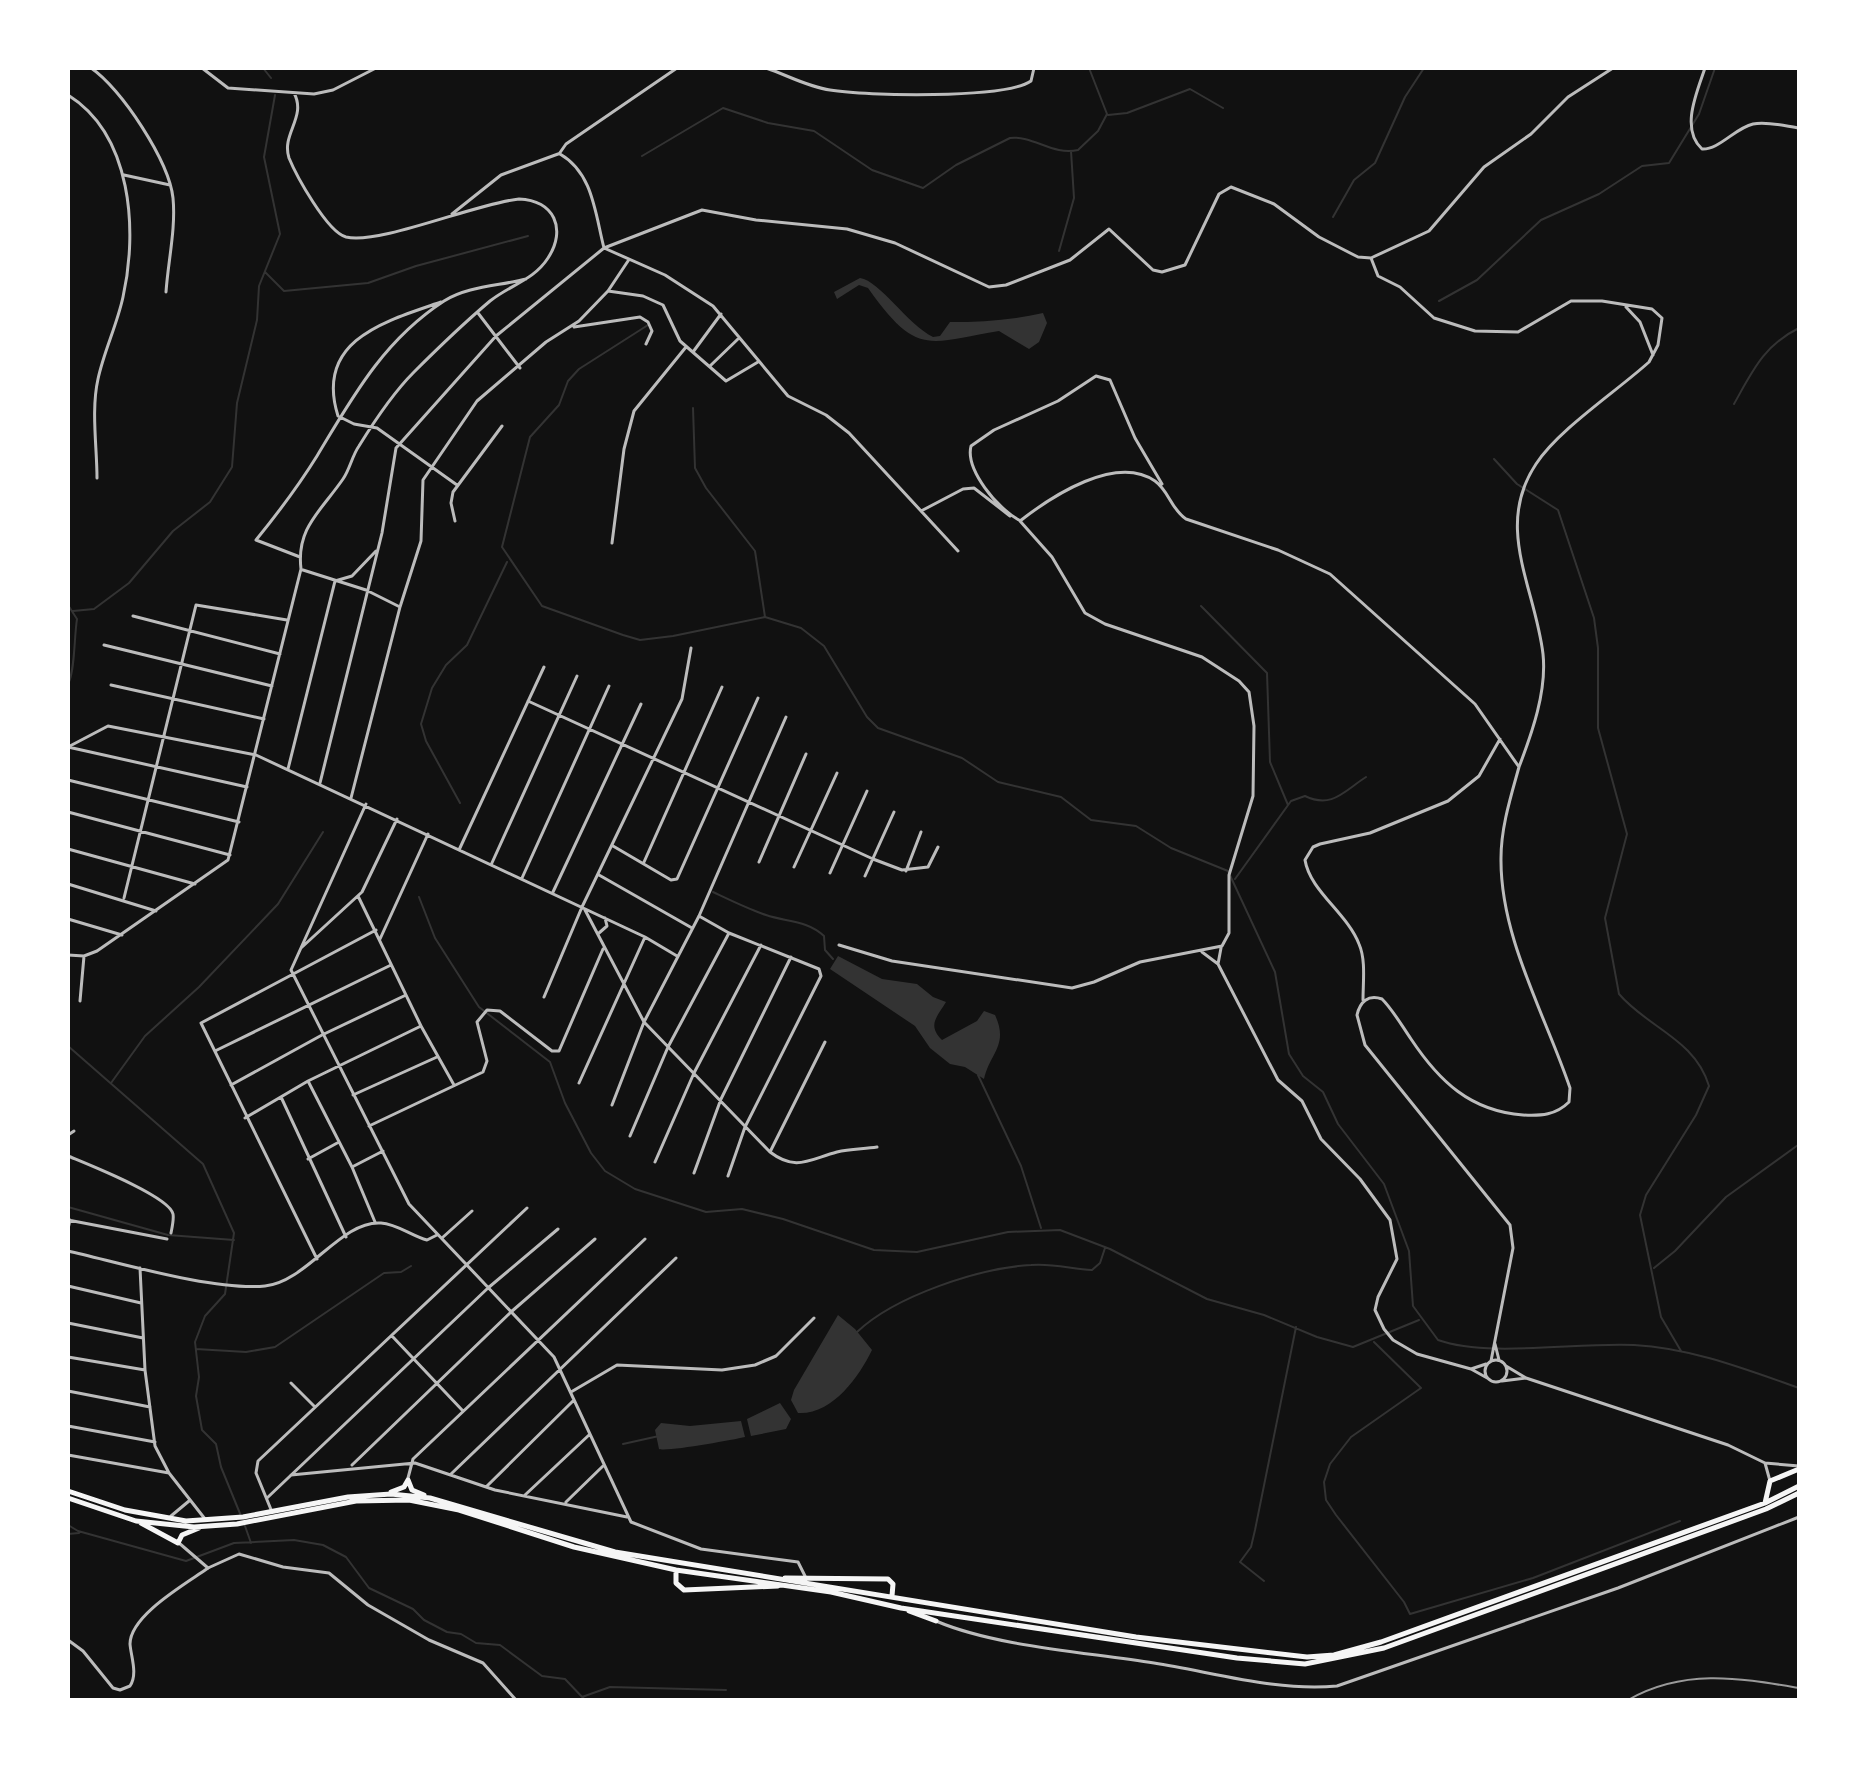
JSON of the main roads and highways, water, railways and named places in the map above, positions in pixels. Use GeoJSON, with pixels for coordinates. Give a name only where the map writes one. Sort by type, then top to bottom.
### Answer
{"type":"FeatureCollection","features":[{"type":"Feature","properties":{"kind":"highway"},"geometry":{"type":"LineString","coordinates":[[1765,1503],[1770,1481],[1799,1468]]}},
{"type":"Feature","properties":{"kind":"highway"},"geometry":{"type":"LineString","coordinates":[[68,1498],[136,1521],[178,1543],[182,1535],[206,1524],[382,1494],[402,1489],[408,1480],[412,1490],[436,1499],[615,1552],[686,1562],[901,1608],[1294,1664],[1330,1662],[1384,1648],[1752,1514],[1799,1493]]}},
{"type":"Feature","properties":{"kind":"highway"},"geometry":{"type":"LineString","coordinates":[[136,1521],[206,1524],[356,1501],[409,1500],[459,1510],[574,1547],[676,1570],[892,1596],[1246,1652],[1323,1656],[1381,1642],[1765,1503],[1799,1486]]}},
{"type":"Feature","properties":{"kind":"highway"},"geometry":{"type":"LineString","coordinates":[[68,1491],[165,1519],[206,1524]]}},
{"type":"Feature","properties":{"kind":"highway"},"geometry":{"type":"LineString","coordinates":[[382,1494],[436,1499]]}},
{"type":"Feature","properties":{"kind":"highway"},"geometry":{"type":"LineString","coordinates":[[676,1570],[686,1562]]}},
{"type":"Feature","properties":{"kind":"highway"},"geometry":{"type":"LineString","coordinates":[[676,1570],[676,1583],[684,1590],[766,1589],[805,1576],[888,1579],[893,1584],[892,1596]]}},
{"type":"Feature","properties":{"kind":"highway"},"geometry":{"type":"LineString","coordinates":[[872,1601],[892,1596]]}},
{"type":"Feature","properties":{"kind":"highway"},"geometry":{"type":"LineString","coordinates":[[901,1608],[936,1621],[934,1613]]}},
{"type":"Feature","properties":{"kind":"waterway"},"geometry":{"type":"LineString","coordinates":[[263,68],[271,78]]}},
{"type":"Feature","properties":{"kind":"waterway"},"geometry":{"type":"LineString","coordinates":[[642,156],[723,108],[768,123],[814,131],[872,170],[923,188],[956,165],[1010,138],[1027,139],[1060,150],[1078,150],[1098,131],[1107,114],[1089,68]]}},
{"type":"Feature","properties":{"kind":"waterway"},"geometry":{"type":"LineString","coordinates":[[1333,217],[1354,180],[1375,163],[1405,97],[1424,68]]}},
{"type":"Feature","properties":{"kind":"waterway"},"geometry":{"type":"LineString","coordinates":[[1439,301],[1477,280],[1541,220],[1599,194],[1642,166],[1669,163],[1699,114],[1715,68]]}},
{"type":"Feature","properties":{"kind":"waterway"},"geometry":{"type":"LineString","coordinates":[[1108,115],[1127,113],[1190,89],[1223,108]]}},
{"type":"Feature","properties":{"kind":"waterway"},"geometry":{"type":"LineString","coordinates":[[73,611],[94,609],[129,583],[173,531],[210,502],[232,467],[237,403],[257,320],[259,286],[280,234],[264,157],[275,95]]}},
{"type":"Feature","properties":{"kind":"waterway"},"geometry":{"type":"LineString","coordinates":[[1059,251],[1074,198],[1071,151]]}},
{"type":"Feature","properties":{"kind":"waterway"},"geometry":{"type":"LineString","coordinates":[[265,272],[284,291],[368,283],[416,266],[528,236]]}},
{"type":"Feature","properties":{"kind":"waterway"},"geometry":{"type":"LineString","coordinates":[[648,325],[579,369],[568,381],[559,405],[530,437],[502,547],[542,606],[640,640],[765,617],[801,628],[824,646],[867,717],[878,728],[962,758],[998,782],[1061,797],[1091,820],[1136,826],[1171,848],[1228,871],[1275,972],[1289,1054],[1303,1076],[1323,1092],[1338,1124],[1384,1184],[1409,1251],[1413,1306],[1438,1340],[1507,1349],[1611,1345],[1655,1347],[1718,1360],[1799,1388]]}},
{"type":"Feature","properties":{"kind":"waterway"},"geometry":{"type":"LineString","coordinates":[[1734,404],[1768,351],[1799,328]]}},
{"type":"Feature","properties":{"kind":"waterway"},"geometry":{"type":"LineString","coordinates":[[693,408],[695,468],[706,488],[755,551],[765,617]]}},
{"type":"Feature","properties":{"kind":"waterway"},"geometry":{"type":"LineString","coordinates":[[1494,459],[1517,484],[1558,510],[1594,618],[1598,648],[1598,728],[1627,834],[1605,918],[1619,994],[1682,1045],[1702,1070],[1709,1086],[1696,1115],[1646,1195],[1640,1215],[1661,1317],[1681,1351]]}},
{"type":"Feature","properties":{"kind":"waterway"},"geometry":{"type":"LineString","coordinates":[[460,803],[426,741],[421,724],[432,688],[446,665],[467,645],[507,562]]}},
{"type":"Feature","properties":{"kind":"waterway"},"geometry":{"type":"LineString","coordinates":[[68,605],[77,619],[68,684]]}},
{"type":"Feature","properties":{"kind":"waterway"},"geometry":{"type":"LineString","coordinates":[[1201,606],[1267,673],[1270,762],[1288,805]]}},
{"type":"Feature","properties":{"kind":"waterway"},"geometry":{"type":"LineString","coordinates":[[1235,879],[1291,801],[1305,796],[1323,800],[1337,797],[1366,777]]}},
{"type":"Feature","properties":{"kind":"waterway"},"geometry":{"type":"LineString","coordinates":[[111,1083],[145,1036],[199,987],[278,904],[323,832]]}},
{"type":"Feature","properties":{"kind":"waterway"},"geometry":{"type":"LineString","coordinates":[[713,892],[759,913],[811,927],[824,936],[825,950],[833,959]]}},
{"type":"Feature","properties":{"kind":"waterway"},"geometry":{"type":"LineString","coordinates":[[419,897],[435,938],[479,1007],[550,1062],[565,1103],[591,1153],[605,1171],[635,1189],[706,1212],[742,1209],[783,1219],[874,1250],[917,1252],[1008,1232],[1060,1230],[1110,1249],[1207,1299],[1264,1315],[1317,1337],[1353,1347],[1419,1320]]}},
{"type":"Feature","properties":{"kind":"waterway"},"geometry":{"type":"LineString","coordinates":[[68,1046],[203,1164],[234,1233],[225,1294],[205,1316],[195,1342],[199,1377],[196,1396],[202,1430],[216,1444],[221,1467],[241,1516]]}},
{"type":"Feature","properties":{"kind":"waterway"},"geometry":{"type":"LineString","coordinates":[[978,1075],[1021,1166],[1041,1228]]}},
{"type":"Feature","properties":{"kind":"waterway"},"geometry":{"type":"LineString","coordinates":[[1654,1268],[1675,1251],[1726,1197],[1798,1145]]}},
{"type":"Feature","properties":{"kind":"waterway"},"geometry":{"type":"LineString","coordinates":[[68,1207],[168,1235],[234,1240]]}},
{"type":"Feature","properties":{"kind":"waterway"},"geometry":{"type":"LineString","coordinates":[[857,1332],[893,1307],[939,1286],[1010,1267],[1047,1265],[1092,1270],[1100,1263],[1105,1248]]}},
{"type":"Feature","properties":{"kind":"waterway"},"geometry":{"type":"LineString","coordinates":[[196,1349],[246,1352],[275,1347],[384,1273],[401,1272],[411,1266]]}},
{"type":"Feature","properties":{"kind":"waterway"},"geometry":{"type":"LineString","coordinates":[[1264,1581],[1240,1562],[1251,1547],[1296,1327]]}},
{"type":"Feature","properties":{"kind":"waterway"},"geometry":{"type":"LineString","coordinates":[[1374,1342],[1421,1388],[1351,1437],[1330,1464],[1324,1482],[1326,1500],[1410,1614],[1533,1578],[1680,1521]]}},
{"type":"Feature","properties":{"kind":"waterway"},"geometry":{"type":"LineString","coordinates":[[623,1444],[659,1436]]}},
{"type":"Feature","properties":{"kind":"waterway"},"geometry":{"type":"LineString","coordinates":[[68,1525],[78,1531],[186,1561],[234,1543],[294,1540],[323,1545],[346,1557],[369,1588],[413,1609],[424,1620],[447,1632],[461,1634],[476,1643],[500,1645],[542,1676],[565,1679],[585,1700]]}},
{"type":"Feature","properties":{"kind":"waterway"},"geometry":{"type":"LineString","coordinates":[[245,1526],[251,1543]]}},
{"type":"Feature","properties":{"kind":"waterway"},"geometry":{"type":"LineString","coordinates":[[68,1534],[79,1533]]}},
{"type":"Feature","properties":{"kind":"waterway"},"geometry":{"type":"LineString","coordinates":[[582,1697],[610,1687],[726,1690]]}},
{"type":"Feature","properties":{"kind":"railway"},"geometry":{"type":"LineString","coordinates":[[1628,1700],[1670,1683],[1712,1678],[1799,1688]]}}]}
